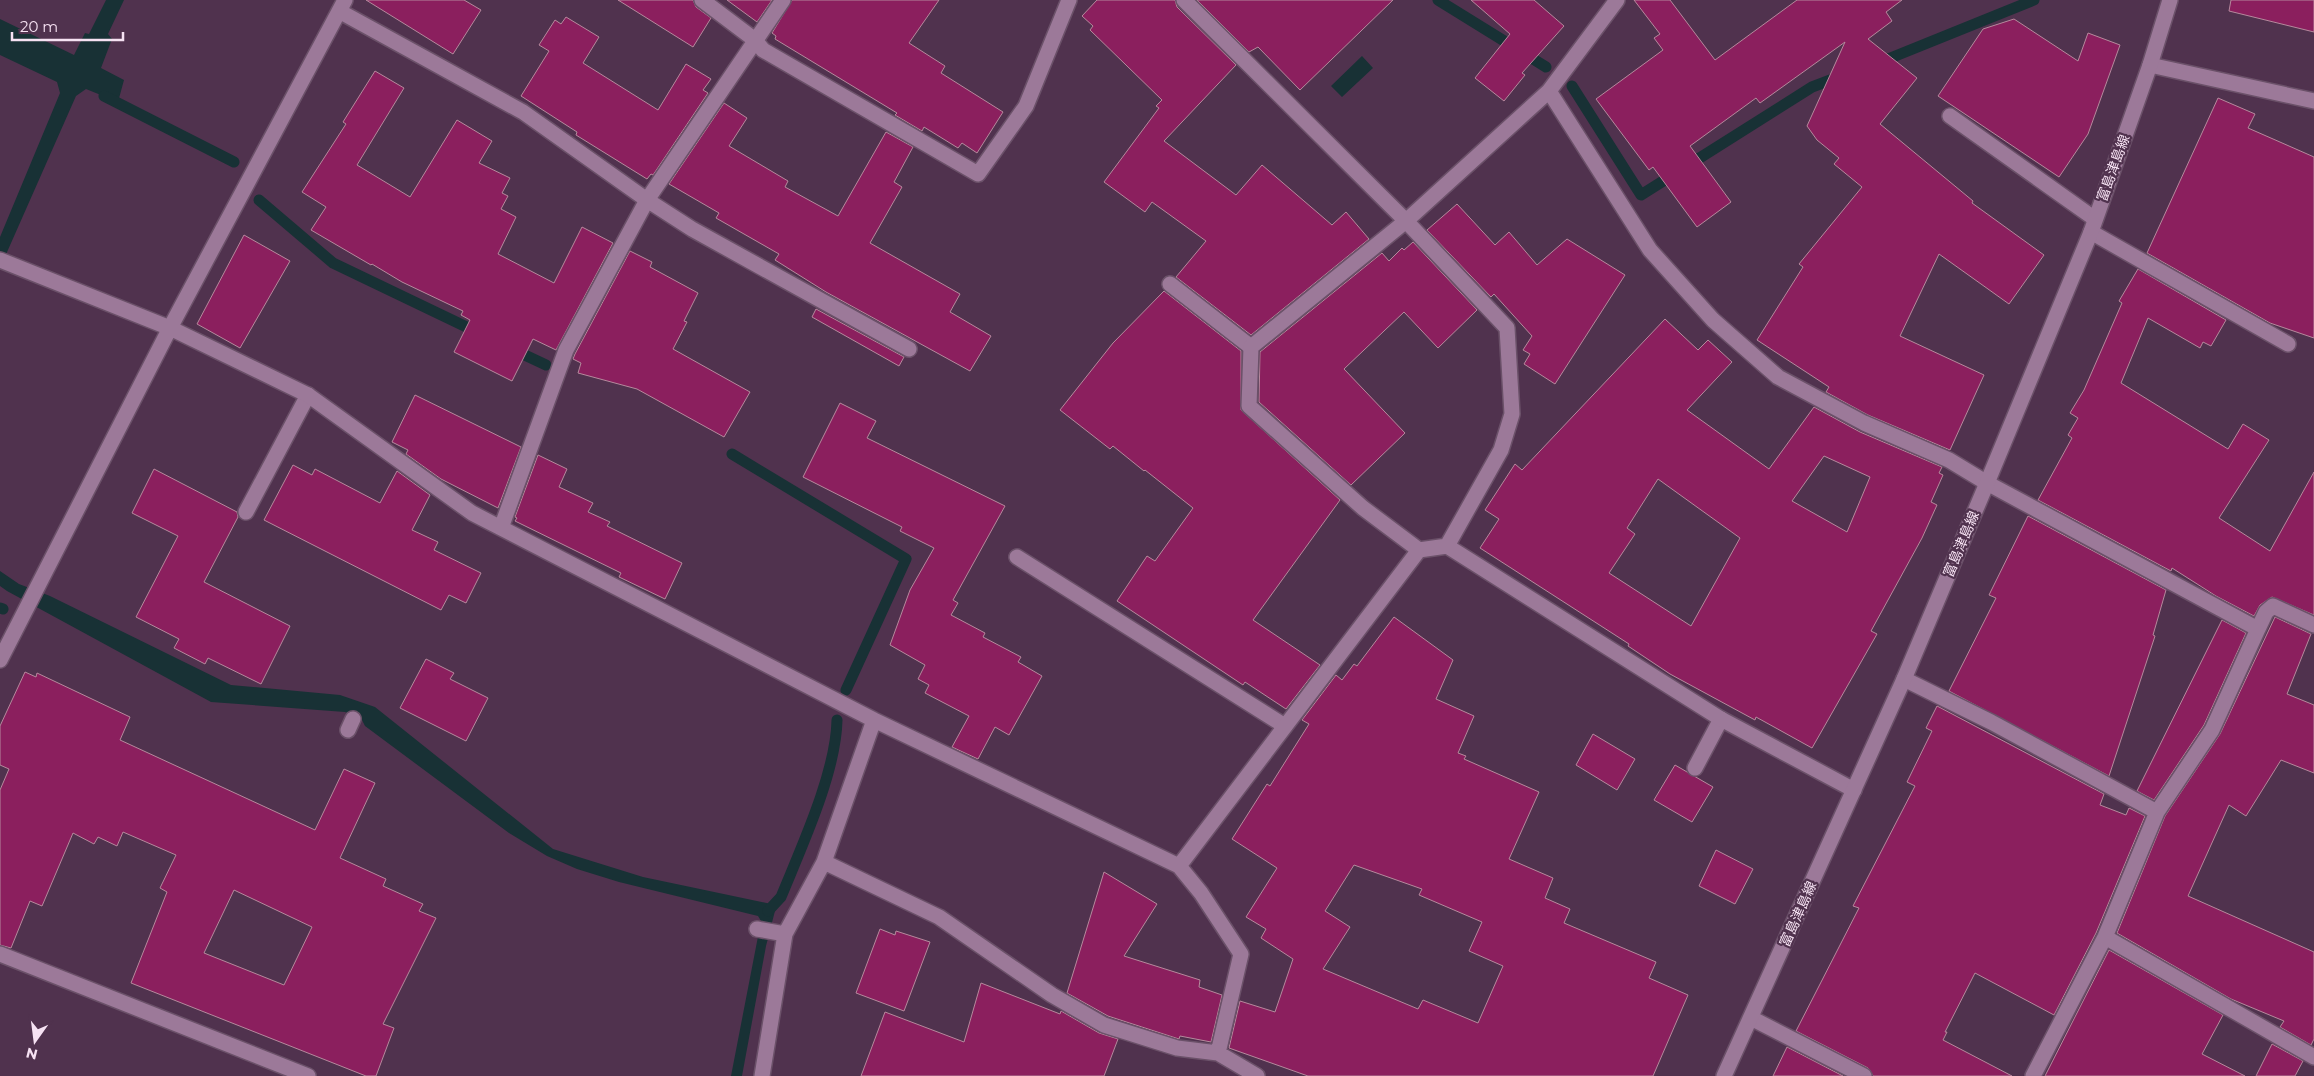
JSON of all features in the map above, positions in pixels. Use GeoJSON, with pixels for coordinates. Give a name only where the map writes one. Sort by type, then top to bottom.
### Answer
{"type":"FeatureCollection","features":[{"type":"Feature","properties":{"kind":"street"},"geometry":{"type":"LineString","coordinates":[[702,0],[755,40],[763,50],[978,174],[1026,106],[1069,0]]}},
{"type":"Feature","properties":{"kind":"street"},"geometry":{"type":"LineString","coordinates":[[501,528],[566,350],[647,200],[783,0]]}},
{"type":"Feature","properties":{"kind":"street"},"geometry":{"type":"LineString","coordinates":[[1184,0],[1406,221],[1507,328],[1512,414],[1501,450],[1447,546]]}},
{"type":"Feature","properties":{"kind":"street"},"geometry":{"type":"LineString","coordinates":[[1419,550],[1363,508],[1249,406],[1251,347],[1406,221],[1549,91],[1617,0]]}},
{"type":"Feature","properties":{"kind":"street","name":"富島津島線"},"geometry":{"type":"LineString","coordinates":[[1724,1076],[1904,679],[1987,483],[2093,225],[2150,65],[2170,0]]}},
{"type":"Feature","properties":{"kind":"street"},"geometry":{"type":"LineString","coordinates":[[0,660],[170,328],[342,5],[522,112],[647,200],[692,229],[909,349]]}},
{"type":"Feature","properties":{"kind":"street"},"geometry":{"type":"LineString","coordinates":[[2150,65],[2314,101]]}},
{"type":"Feature","properties":{"kind":"street"},"geometry":{"type":"LineString","coordinates":[[1549,91],[1650,250],[1712,320],[1778,377],[1864,423],[1949,460],[1987,483],[2258,629]]}},
{"type":"Feature","properties":{"kind":"street"},"geometry":{"type":"LineString","coordinates":[[1950,116],[2093,225],[2288,344]]}},
{"type":"Feature","properties":{"kind":"street"},"geometry":{"type":"LineString","coordinates":[[3,262],[170,328],[308,395],[472,513],[874,720],[1179,866],[1201,893],[1241,954],[1218,1053]]}},
{"type":"Feature","properties":{"kind":"street"},"geometry":{"type":"LineString","coordinates":[[1170,284],[1251,347]]}},
{"type":"Feature","properties":{"kind":"street"},"geometry":{"type":"LineString","coordinates":[[246,512],[308,395]]}},
{"type":"Feature","properties":{"kind":"street"},"geometry":{"type":"LineString","coordinates":[[1179,866],[1419,550],[1447,546],[1722,719],[1854,790]]}},
{"type":"Feature","properties":{"kind":"street"},"geometry":{"type":"LineString","coordinates":[[1017,557],[1285,726]]}},
{"type":"Feature","properties":{"kind":"street"},"geometry":{"type":"LineString","coordinates":[[2033,1076],[2104,937],[2157,812],[2212,730],[2266,612],[2273,606],[2314,625]]}},
{"type":"Feature","properties":{"kind":"street"},"geometry":{"type":"LineString","coordinates":[[1904,679],[1991,722],[2157,812]]}},
{"type":"Feature","properties":{"kind":"street"},"geometry":{"type":"LineString","coordinates":[[1695,768],[1722,719]]}},
{"type":"Feature","properties":{"kind":"street"},"geometry":{"type":"LineString","coordinates":[[766,1075],[780,933],[824,862],[874,720]]}},
{"type":"Feature","properties":{"kind":"street"},"geometry":{"type":"LineString","coordinates":[[824,862],[938,917],[1052,995],[1104,1026],[1177,1048],[1218,1053],[1257,1076]]}},
{"type":"Feature","properties":{"kind":"street"},"geometry":{"type":"LineString","coordinates":[[757,929],[780,933]]}},
{"type":"Feature","properties":{"kind":"street"},"geometry":{"type":"LineString","coordinates":[[2104,937],[2314,1057]]}},
{"type":"Feature","properties":{"kind":"street"},"geometry":{"type":"LineString","coordinates":[[0,954],[308,1076]]}},
{"type":"Feature","properties":{"kind":"street"},"geometry":{"type":"LineString","coordinates":[[1751,1018],[1864,1076]]}},
{"type":"Feature","properties":{"kind":"shaded area"},"geometry":{"type":"Polygon","coordinates":[[[106,0],[124,0],[108,34],[112,39],[101,68],[124,80],[118,102],[86,89],[76,96],[0,268],[0,237],[60,93],[57,82],[0,55],[0,19],[74,55],[85,33],[89,34],[106,0]]]}},
{"type":"Feature","properties":{"kind":"shaded area"},"geometry":{"type":"Polygon","coordinates":[[[1362,56],[1373,68],[1342,97],[1331,86],[1362,56]]]}},
{"type":"Feature","properties":{"kind":"shaded area"},"geometry":{"type":"Polygon","coordinates":[[[0,571],[19,584],[50,596],[231,685],[340,695],[375,707],[553,849],[643,877],[771,904],[776,907],[766,946],[742,1076],[731,1076],[761,921],[758,916],[619,882],[577,869],[547,856],[509,833],[365,726],[362,720],[345,712],[211,702],[7,591],[0,586],[0,571]]]}},
{"type":"Feature","properties":{"kind":"building"},"geometry":{"type":"Polygon","coordinates":[[[366,0],[464,0],[481,10],[453,54],[366,0]]]}},
{"type":"Feature","properties":{"kind":"building"},"geometry":{"type":"Polygon","coordinates":[[[618,0],[693,0],[696,7],[711,18],[693,47],[618,0]]]}},
{"type":"Feature","properties":{"kind":"building"},"geometry":{"type":"Polygon","coordinates":[[[727,0],[772,0],[757,22],[727,0]]]}},
{"type":"Feature","properties":{"kind":"building"},"geometry":{"type":"Polygon","coordinates":[[[792,0],[939,0],[909,43],[945,66],[941,73],[1003,112],[977,153],[962,143],[958,148],[924,127],[922,131],[895,115],[897,113],[775,39],[776,36],[772,33],[792,0]]]}},
{"type":"Feature","properties":{"kind":"building"},"geometry":{"type":"Polygon","coordinates":[[[1097,0],[1175,0],[1177,7],[1236,65],[1164,141],[1236,195],[1262,165],[1332,225],[1346,212],[1369,239],[1251,335],[1176,277],[1206,241],[1152,202],[1145,212],[1104,182],[1159,108],[1156,106],[1162,100],[1090,30],[1093,26],[1082,16],[1097,0]]]}},
{"type":"Feature","properties":{"kind":"building"},"geometry":{"type":"Polygon","coordinates":[[[1197,0],[1393,0],[1300,90],[1258,47],[1249,52],[1197,0]]]}},
{"type":"Feature","properties":{"kind":"building"},"geometry":{"type":"Polygon","coordinates":[[[1471,0],[1534,0],[1564,26],[1522,73],[1525,75],[1504,101],[1475,78],[1510,34],[1471,0]]]}},
{"type":"Feature","properties":{"kind":"building"},"geometry":{"type":"Polygon","coordinates":[[[1634,0],[1670,0],[1715,60],[1797,0],[1902,0],[1886,12],[1892,21],[1868,39],[1917,78],[1880,124],[1973,201],[1972,203],[2044,255],[2009,304],[1939,254],[1900,336],[1984,375],[1950,450],[1868,415],[1826,392],[1829,387],[1757,340],[1803,267],[1799,264],[1862,187],[1834,164],[1839,158],[1817,140],[1807,126],[1845,42],[1760,103],[1756,98],[1690,146],[1731,202],[1697,227],[1653,167],[1649,170],[1596,99],[1663,50],[1654,38],[1660,34],[1634,0]]]}},
{"type":"Feature","properties":{"kind":"building"},"geometry":{"type":"Polygon","coordinates":[[[2231,0],[2314,0],[2314,32],[2229,11],[2231,0]]]}},
{"type":"Feature","properties":{"kind":"building"},"geometry":{"type":"Polygon","coordinates":[[[566,17],[599,37],[583,63],[658,110],[686,64],[711,79],[703,90],[708,93],[653,175],[651,174],[647,179],[576,135],[577,132],[521,96],[549,51],[539,45],[555,20],[561,24],[566,17]]]}},
{"type":"Feature","properties":{"kind":"building"},"geometry":{"type":"Polygon","coordinates":[[[2014,19],[2078,61],[2088,33],[2120,45],[2088,134],[2059,177],[1938,96],[1983,29],[2014,19]]]}},
{"type":"Feature","properties":{"kind":"building"},"geometry":{"type":"Polygon","coordinates":[[[375,71],[404,88],[357,165],[410,197],[457,120],[492,141],[479,163],[510,178],[502,193],[508,196],[501,209],[516,217],[498,254],[554,283],[582,227],[613,243],[556,350],[533,339],[512,381],[454,352],[470,320],[461,315],[463,311],[402,282],[311,230],[326,207],[302,192],[346,124],[343,122],[375,71]]]}},
{"type":"Feature","properties":{"kind":"building"},"geometry":{"type":"Polygon","coordinates":[[[2218,98],[2255,114],[2248,128],[2314,157],[2314,338],[2270,323],[2147,253],[2218,98]]]}},
{"type":"Feature","properties":{"kind":"building"},"geometry":{"type":"Polygon","coordinates":[[[724,103],[747,118],[729,146],[788,181],[785,187],[838,216],[886,132],[913,147],[894,182],[902,187],[870,243],[960,294],[950,312],[991,336],[970,371],[826,292],[775,260],[779,254],[716,218],[719,213],[669,184],[724,103]]]}},
{"type":"Feature","properties":{"kind":"building"},"geometry":{"type":"Polygon","coordinates":[[[1457,204],[1495,245],[1509,232],[1537,265],[1567,239],[1625,275],[1555,384],[1524,364],[1530,354],[1523,350],[1532,336],[1494,294],[1491,297],[1427,230],[1457,204]]]}},
{"type":"Feature","properties":{"kind":"building"},"geometry":{"type":"Polygon","coordinates":[[[244,235],[290,261],[240,348],[197,324],[244,235]]]}},
{"type":"Feature","properties":{"kind":"building"},"geometry":{"type":"Polygon","coordinates":[[[1413,242],[1477,310],[1438,348],[1404,312],[1344,369],[1405,433],[1351,485],[1259,402],[1260,352],[1382,253],[1389,261],[1402,248],[1404,250],[1413,242]]]}},
{"type":"Feature","properties":{"kind":"building"},"geometry":{"type":"Polygon","coordinates":[[[630,251],[652,262],[650,267],[698,293],[684,321],[687,322],[673,349],[750,392],[724,437],[637,389],[578,373],[581,363],[573,359],[575,354],[630,251]]]}},
{"type":"Feature","properties":{"kind":"building"},"geometry":{"type":"Polygon","coordinates":[[[2138,269],[2226,320],[2211,346],[2203,342],[2200,348],[2148,318],[2121,383],[2228,449],[2243,424],[2269,440],[2219,518],[2270,551],[2314,472],[2314,615],[2272,597],[2260,605],[2254,616],[2216,596],[2172,568],[2171,571],[2038,500],[2072,438],[2068,435],[2078,418],[2070,413],[2084,390],[2122,303],[2119,301],[2138,269]]]}},
{"type":"Feature","properties":{"kind":"building"},"geometry":{"type":"Polygon","coordinates":[[[1164,291],[1241,351],[1241,410],[1340,500],[1253,620],[1320,665],[1286,709],[1245,682],[1243,685],[1117,601],[1147,556],[1155,561],[1193,508],[1113,446],[1110,449],[1060,410],[1113,343],[1164,291]]]}},
{"type":"Feature","properties":{"kind":"building"},"geometry":{"type":"Polygon","coordinates":[[[816,309],[904,357],[899,366],[812,317],[816,309]]]}},
{"type":"Feature","properties":{"kind":"building"},"geometry":{"type":"Polygon","coordinates":[[[1665,319],[1698,350],[1708,340],[1732,362],[1687,410],[1769,469],[1814,407],[1860,432],[1942,467],[1939,473],[1943,475],[1931,502],[1937,505],[1922,538],[1871,631],[1877,634],[1812,748],[1756,717],[1755,720],[1670,674],[1628,646],[1629,644],[1480,548],[1499,519],[1485,510],[1515,464],[1522,470],[1665,319]],[[1824,456],[1792,501],[1847,532],[1870,477],[1824,456]],[[1658,479],[1627,528],[1635,534],[1609,573],[1691,626],[1740,538],[1658,479]]]}},
{"type":"Feature","properties":{"kind":"building"},"geometry":{"type":"Polygon","coordinates":[[[415,395],[521,447],[498,508],[441,479],[406,454],[408,450],[392,442],[415,395]]]}},
{"type":"Feature","properties":{"kind":"building"},"geometry":{"type":"Polygon","coordinates":[[[840,403],[876,421],[867,438],[1005,506],[953,600],[958,603],[951,615],[985,633],[983,637],[1021,657],[1018,662],[1042,676],[1009,735],[995,727],[978,759],[952,747],[969,716],[925,693],[929,685],[918,679],[925,665],[890,645],[910,590],[934,548],[900,531],[902,527],[803,477],[840,403]]]}},
{"type":"Feature","properties":{"kind":"building"},"geometry":{"type":"Polygon","coordinates":[[[538,455],[567,469],[559,487],[593,503],[588,512],[610,522],[607,526],[682,563],[665,599],[619,577],[621,573],[515,521],[538,455]]]}},
{"type":"Feature","properties":{"kind":"building"},"geometry":{"type":"Polygon","coordinates":[[[293,465],[312,475],[315,469],[380,503],[397,471],[430,495],[412,530],[438,542],[434,550],[481,573],[466,603],[449,595],[441,610],[264,520],[293,465]]]}},
{"type":"Feature","properties":{"kind":"building"},"geometry":{"type":"Polygon","coordinates":[[[154,469],[237,512],[238,517],[204,582],[290,626],[261,684],[208,658],[205,664],[174,648],[179,639],[136,617],[178,536],[132,513],[154,469]]]}},
{"type":"Feature","properties":{"kind":"building"},"geometry":{"type":"Polygon","coordinates":[[[2028,516],[2166,590],[2153,635],[2155,636],[2109,776],[1949,691],[1996,598],[1989,595],[2028,516]]]}},
{"type":"Feature","properties":{"kind":"building"},"geometry":{"type":"Polygon","coordinates":[[[1394,617],[1453,660],[1436,699],[1474,716],[1458,753],[1466,756],[1464,759],[1539,792],[1509,859],[1553,878],[1545,898],[1570,909],[1564,923],[1656,962],[1649,978],[1688,995],[1653,1076],[1308,1076],[1229,1048],[1240,1001],[1275,1012],[1293,959],[1261,938],[1266,929],[1246,917],[1277,868],[1232,839],[1267,784],[1270,786],[1309,724],[1302,720],[1336,675],[1342,680],[1354,664],[1357,666],[1394,617]],[[1354,865],[1325,911],[1350,927],[1323,969],[1418,1009],[1423,1000],[1478,1023],[1503,966],[1469,951],[1482,922],[1419,895],[1422,889],[1354,865]]]}},
{"type":"Feature","properties":{"kind":"building"},"geometry":{"type":"Polygon","coordinates":[[[2275,617],[2311,634],[2287,694],[2314,705],[2314,773],[2281,760],[2246,816],[2229,805],[2188,896],[2314,952],[2314,1039],[2311,1045],[2280,1027],[2284,1021],[2231,999],[2117,933],[2165,816],[2220,734],[2275,617]]]}},
{"type":"Feature","properties":{"kind":"building"},"geometry":{"type":"Polygon","coordinates":[[[2222,620],[2246,633],[2204,725],[2154,800],[2137,791],[2222,620]]]}},
{"type":"Feature","properties":{"kind":"building"},"geometry":{"type":"Polygon","coordinates":[[[426,659],[454,673],[450,679],[488,698],[466,741],[400,708],[426,659]]]}},
{"type":"Feature","properties":{"kind":"building"},"geometry":{"type":"Polygon","coordinates":[[[25,672],[36,677],[37,673],[130,717],[120,740],[315,830],[344,769],[375,783],[340,858],[386,879],[383,886],[423,904],[419,911],[436,918],[383,1024],[394,1028],[376,1076],[366,1076],[131,983],[167,892],[160,888],[176,855],[123,832],[117,846],[98,837],[94,844],[73,833],[42,906],[30,901],[11,948],[0,945],[0,790],[9,769],[0,765],[0,726],[25,672]],[[234,890],[204,953],[284,985],[312,927],[234,890]]]}},
{"type":"Feature","properties":{"kind":"building"},"geometry":{"type":"Polygon","coordinates":[[[1937,706],[2104,794],[2100,805],[2126,815],[2129,808],[2145,816],[2096,933],[2054,1015],[1975,973],[1945,1032],[1947,1032],[1943,1040],[2012,1076],[1873,1076],[1868,1068],[1796,1031],[1859,908],[1853,906],[1915,786],[1907,782],[1932,731],[1926,728],[1937,706]]]}},
{"type":"Feature","properties":{"kind":"building"},"geometry":{"type":"Polygon","coordinates":[[[1593,734],[1635,759],[1617,790],[1576,765],[1593,734]]]}},
{"type":"Feature","properties":{"kind":"building"},"geometry":{"type":"Polygon","coordinates":[[[1675,765],[1713,787],[1692,822],[1654,800],[1675,765]]]}},
{"type":"Feature","properties":{"kind":"building"},"geometry":{"type":"Polygon","coordinates":[[[1716,850],[1753,869],[1735,904],[1699,886],[1716,850]]]}},
{"type":"Feature","properties":{"kind":"building"},"geometry":{"type":"Polygon","coordinates":[[[1104,872],[1157,904],[1124,956],[1200,980],[1199,987],[1222,995],[1211,1042],[1180,1036],[1179,1039],[1108,1016],[1067,993],[1104,872]]]}},
{"type":"Feature","properties":{"kind":"building"},"geometry":{"type":"Polygon","coordinates":[[[880,929],[895,935],[896,931],[930,942],[904,1011],[856,993],[880,929]]]}},
{"type":"Feature","properties":{"kind":"building"},"geometry":{"type":"Polygon","coordinates":[[[2109,950],[2223,1015],[2202,1054],[2245,1076],[2045,1076],[2109,950]]]}},
{"type":"Feature","properties":{"kind":"building"},"geometry":{"type":"Polygon","coordinates":[[[981,983],[1060,1014],[1061,1011],[1099,1033],[1118,1039],[1104,1076],[861,1076],[885,1012],[964,1042],[981,983]]]}},
{"type":"Feature","properties":{"kind":"building"},"geometry":{"type":"Polygon","coordinates":[[[2272,1044],[2303,1061],[2295,1076],[2256,1076],[2272,1044]]]}},
{"type":"Feature","properties":{"kind":"building"},"geometry":{"type":"Polygon","coordinates":[[[1787,1047],[1843,1076],[1773,1076],[1787,1047]]]}},
{"type":"Feature","properties":{"kind":"waterway"},"geometry":{"type":"LineString","coordinates":[[1438,0],[1546,67]]}},
{"type":"Feature","properties":{"kind":"waterway"},"geometry":{"type":"LineString","coordinates":[[1878,63],[2034,0]]}},
{"type":"Feature","properties":{"kind":"waterway"},"geometry":{"type":"LineString","coordinates":[[1572,86],[1641,195],[1812,87],[1841,76]]}},
{"type":"Feature","properties":{"kind":"waterway"},"geometry":{"type":"LineString","coordinates":[[104,96],[234,162]]}},
{"type":"Feature","properties":{"kind":"waterway"},"geometry":{"type":"LineString","coordinates":[[259,200],[333,263],[479,333]]}},
{"type":"Feature","properties":{"kind":"waterway"},"geometry":{"type":"LineString","coordinates":[[512,349],[546,365]]}},
{"type":"Feature","properties":{"kind":"waterway"},"geometry":{"type":"LineString","coordinates":[[732,454],[906,559],[846,690]]}},
{"type":"Feature","properties":{"kind":"waterway"},"geometry":{"type":"LineString","coordinates":[[768,911],[781,897],[816,810],[831,763],[837,720]]}}]}
